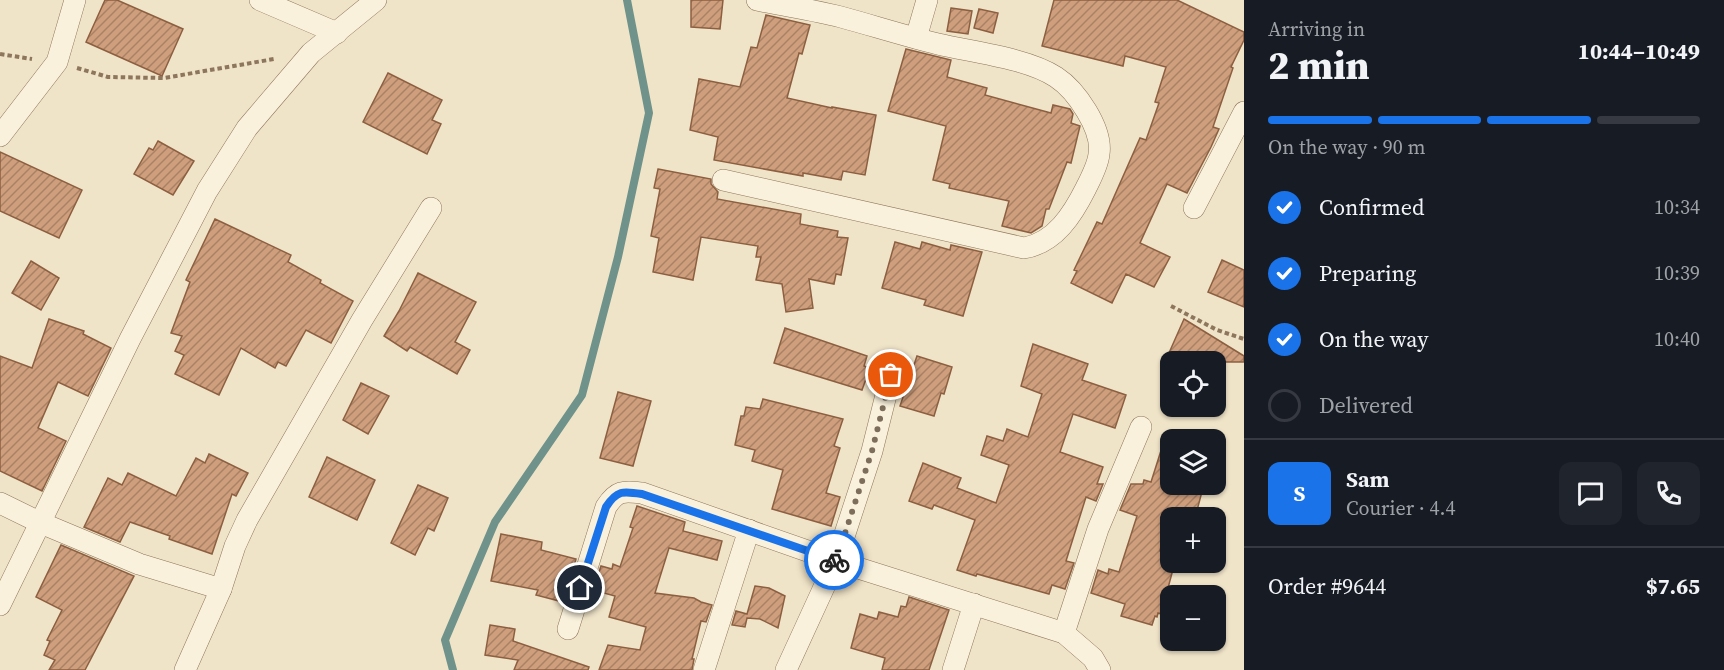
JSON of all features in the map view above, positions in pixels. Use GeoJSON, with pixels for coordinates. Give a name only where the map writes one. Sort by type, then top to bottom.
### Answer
{"type":"FeatureCollection","features":[{"type":"Feature","properties":{"kind":"street"},"geometry":{"type":"LineString","coordinates":[[0,136],[57,62],[75,0]]}},
{"type":"Feature","properties":{"kind":"street"},"geometry":{"type":"LineString","coordinates":[[260,0],[337,33]]}},
{"type":"Feature","properties":{"kind":"street"},"geometry":{"type":"LineString","coordinates":[[0,605],[130,339],[207,191],[247,128],[311,53],[376,0]]}},
{"type":"Feature","properties":{"kind":"street"},"geometry":{"type":"LineString","coordinates":[[723,180],[1024,248],[1036,246],[1051,237],[1074,211],[1090,180],[1100,153],[1096,131],[1080,101],[1057,78],[1032,66],[840,17],[757,0]]}},
{"type":"Feature","properties":{"kind":"street"},"geometry":{"type":"LineString","coordinates":[[916,38],[927,0]]}},
{"type":"Feature","properties":{"kind":"street"},"geometry":{"type":"LineString","coordinates":[[1194,208],[1244,112]]}},
{"type":"Feature","properties":{"kind":"street"},"geometry":{"type":"LineString","coordinates":[[185,670],[221,589],[235,546],[247,520],[362,320],[430,208]]}},
{"type":"Feature","properties":{"kind":"street"},"geometry":{"type":"LineString","coordinates":[[786,670],[836,561],[872,451],[891,375]]}},
{"type":"Feature","properties":{"kind":"street"},"geometry":{"type":"LineString","coordinates":[[1064,633],[1098,529],[1141,427]]}},
{"type":"Feature","properties":{"kind":"street"},"geometry":{"type":"LineString","coordinates":[[568,629],[606,507],[612,498],[623,491],[642,494],[836,561],[1064,633],[1093,658],[1100,670]]}},
{"type":"Feature","properties":{"kind":"street"},"geometry":{"type":"LineString","coordinates":[[0,503],[41,523],[139,564],[221,589]]}},
{"type":"Feature","properties":{"kind":"street"},"geometry":{"type":"LineString","coordinates":[[704,670],[749,531]]}},
{"type":"Feature","properties":{"kind":"street"},"geometry":{"type":"LineString","coordinates":[[953,670],[974,604]]}},
{"type":"Feature","properties":{"kind":"path"},"geometry":{"type":"LineString","coordinates":[[57,62],[108,77],[165,78],[311,53]]}},
{"type":"Feature","properties":{"kind":"path"},"geometry":{"type":"LineString","coordinates":[[1171,306],[1217,330],[1244,339]]}},
{"type":"Feature","properties":{"kind":"building"},"geometry":{"type":"Polygon","coordinates":[[[105,0],[117,0],[183,29],[162,76],[86,42],[105,0]]]}},
{"type":"Feature","properties":{"kind":"building"},"geometry":{"type":"Polygon","coordinates":[[[691,0],[723,0],[720,29],[691,27],[691,0]]]}},
{"type":"Feature","properties":{"kind":"building"},"geometry":{"type":"Polygon","coordinates":[[[1054,0],[1177,0],[1244,32],[1244,40],[1231,67],[1233,68],[1213,127],[1219,129],[1211,147],[1187,193],[1167,184],[1140,243],[1170,257],[1154,287],[1126,274],[1112,303],[1071,283],[1077,271],[1074,270],[1097,222],[1102,224],[1140,138],[1146,140],[1159,103],[1155,102],[1166,67],[1125,56],[1123,66],[1042,46],[1054,0]]]}},
{"type":"Feature","properties":{"kind":"building"},"geometry":{"type":"Polygon","coordinates":[[[951,8],[972,11],[968,34],[947,31],[951,8]]]}},
{"type":"Feature","properties":{"kind":"building"},"geometry":{"type":"Polygon","coordinates":[[[979,9],[998,13],[993,33],[974,28],[979,9]]]}},
{"type":"Feature","properties":{"kind":"building"},"geometry":{"type":"Polygon","coordinates":[[[766,15],[810,25],[802,54],[799,53],[787,98],[876,115],[865,175],[843,171],[841,180],[803,173],[803,176],[714,160],[718,137],[690,130],[699,79],[740,87],[751,47],[757,48],[766,15]]]}},
{"type":"Feature","properties":{"kind":"building"},"geometry":{"type":"Polygon","coordinates":[[[906,49],[951,60],[947,77],[987,88],[985,95],[1051,113],[1053,105],[1070,109],[1073,114],[1071,123],[1080,126],[1071,163],[1067,162],[1049,209],[1046,209],[1042,226],[1031,233],[1002,226],[1009,201],[949,188],[950,184],[933,180],[946,126],[888,111],[906,49]]]}},
{"type":"Feature","properties":{"kind":"building"},"geometry":{"type":"Polygon","coordinates":[[[388,73],[442,100],[432,120],[441,124],[427,154],[363,122],[388,73]]]}},
{"type":"Feature","properties":{"kind":"building"},"geometry":{"type":"Polygon","coordinates":[[[158,141],[194,161],[173,195],[134,174],[149,148],[153,150],[158,141]]]}},
{"type":"Feature","properties":{"kind":"building"},"geometry":{"type":"Polygon","coordinates":[[[0,152],[82,190],[59,238],[0,211],[0,152]]]}},
{"type":"Feature","properties":{"kind":"building"},"geometry":{"type":"Polygon","coordinates":[[[658,169],[711,179],[711,184],[718,192],[717,199],[801,214],[800,224],[838,231],[837,237],[848,238],[841,275],[836,274],[834,284],[809,279],[813,308],[786,312],[782,284],[756,280],[761,257],[756,257],[758,246],[701,237],[693,280],[653,272],[659,238],[651,236],[660,189],[654,188],[658,169]]]}},
{"type":"Feature","properties":{"kind":"building"},"geometry":{"type":"Polygon","coordinates":[[[215,219],[291,255],[288,262],[353,301],[331,343],[306,330],[286,366],[278,362],[275,368],[241,348],[219,395],[175,374],[184,355],[175,351],[182,336],[171,333],[190,282],[186,280],[215,219]]]}},
{"type":"Feature","properties":{"kind":"building"},"geometry":{"type":"Polygon","coordinates":[[[895,242],[920,249],[922,242],[950,250],[951,245],[982,252],[963,316],[924,305],[926,300],[882,288],[895,242]]]}},
{"type":"Feature","properties":{"kind":"building"},"geometry":{"type":"Polygon","coordinates":[[[1222,260],[1244,270],[1244,307],[1208,292],[1222,260]]]}},
{"type":"Feature","properties":{"kind":"building"},"geometry":{"type":"Polygon","coordinates":[[[31,261],[59,278],[41,310],[12,293],[31,261]]]}},
{"type":"Feature","properties":{"kind":"building"},"geometry":{"type":"Polygon","coordinates":[[[418,273],[476,302],[455,342],[470,350],[457,374],[410,347],[407,351],[384,336],[418,273]]]}},
{"type":"Feature","properties":{"kind":"building"},"geometry":{"type":"Polygon","coordinates":[[[49,319],[84,331],[83,334],[111,348],[88,396],[58,382],[38,428],[66,441],[42,491],[0,471],[0,356],[32,368],[49,319]]]}},
{"type":"Feature","properties":{"kind":"building"},"geometry":{"type":"Polygon","coordinates":[[[1184,319],[1244,356],[1244,362],[1226,362],[1226,351],[1170,351],[1184,319]]]}},
{"type":"Feature","properties":{"kind":"building"},"geometry":{"type":"Polygon","coordinates":[[[785,328],[867,356],[864,366],[870,368],[862,390],[774,363],[785,328]]]}},
{"type":"Feature","properties":{"kind":"building"},"geometry":{"type":"Polygon","coordinates":[[[1033,344],[1088,364],[1082,380],[1126,395],[1115,428],[1073,414],[1060,452],[1103,467],[1097,484],[1103,484],[1096,501],[1086,497],[1066,561],[1074,563],[1065,589],[1052,585],[1049,594],[957,570],[975,520],[934,505],[932,509],[909,501],[923,463],[961,478],[957,488],[996,503],[1009,465],[981,455],[987,436],[1003,441],[1007,429],[1028,437],[1042,394],[1021,386],[1033,344]]]}},
{"type":"Feature","properties":{"kind":"building"},"geometry":{"type":"Polygon","coordinates":[[[917,356],[952,367],[944,394],[941,393],[934,416],[900,406],[917,356]]]}},
{"type":"Feature","properties":{"kind":"building"},"geometry":{"type":"Polygon","coordinates":[[[361,383],[389,396],[368,434],[343,420],[361,383]]]}},
{"type":"Feature","properties":{"kind":"building"},"geometry":{"type":"Polygon","coordinates":[[[618,392],[651,401],[633,466],[600,458],[618,392]]]}},
{"type":"Feature","properties":{"kind":"building"},"geometry":{"type":"Polygon","coordinates":[[[763,399],[843,419],[834,446],[840,448],[826,493],[840,497],[831,526],[772,509],[783,470],[752,461],[755,450],[735,445],[741,416],[744,416],[746,407],[760,409],[763,399]]]}},
{"type":"Feature","properties":{"kind":"building"},"geometry":{"type":"Polygon","coordinates":[[[209,454],[248,473],[236,496],[232,494],[212,554],[130,522],[120,542],[84,527],[108,478],[122,485],[128,473],[176,496],[196,458],[205,463],[209,454]]]}},
{"type":"Feature","properties":{"kind":"building"},"geometry":{"type":"Polygon","coordinates":[[[1160,454],[1160,495],[1201,495],[1198,507],[1160,507],[1160,573],[1172,573],[1169,585],[1160,585],[1160,614],[1155,616],[1152,625],[1121,616],[1125,604],[1091,593],[1098,570],[1108,574],[1109,569],[1119,572],[1137,516],[1120,510],[1131,484],[1143,484],[1144,480],[1151,482],[1160,454]]]}},
{"type":"Feature","properties":{"kind":"building"},"geometry":{"type":"Polygon","coordinates":[[[327,457],[375,480],[357,520],[309,497],[327,457]]]}},
{"type":"Feature","properties":{"kind":"building"},"geometry":{"type":"Polygon","coordinates":[[[418,485],[448,498],[434,531],[428,528],[415,555],[391,543],[418,485]]]}},
{"type":"Feature","properties":{"kind":"building"},"geometry":{"type":"Polygon","coordinates":[[[637,506],[685,522],[683,531],[722,541],[717,560],[669,548],[655,593],[694,598],[712,605],[706,622],[701,621],[692,659],[694,659],[692,670],[599,670],[608,645],[640,650],[646,627],[609,617],[615,596],[593,590],[601,566],[612,569],[613,564],[620,567],[633,528],[630,527],[637,506]]]}},
{"type":"Feature","properties":{"kind":"building"},"geometry":{"type":"Polygon","coordinates":[[[501,534],[542,542],[541,550],[576,559],[563,602],[536,595],[538,590],[491,581],[501,534]]]}},
{"type":"Feature","properties":{"kind":"building"},"geometry":{"type":"Polygon","coordinates":[[[61,545],[134,576],[85,670],[49,670],[55,660],[44,655],[50,641],[47,640],[62,610],[36,597],[61,545]]]}},
{"type":"Feature","properties":{"kind":"building"},"geometry":{"type":"Polygon","coordinates":[[[755,586],[769,588],[785,596],[778,628],[760,619],[747,618],[745,627],[732,625],[736,611],[747,614],[755,586]]]}},
{"type":"Feature","properties":{"kind":"building"},"geometry":{"type":"Polygon","coordinates":[[[909,597],[949,610],[929,670],[882,670],[885,658],[851,648],[860,614],[877,619],[879,612],[898,617],[901,606],[906,607],[909,597]]]}},
{"type":"Feature","properties":{"kind":"building"},"geometry":{"type":"Polygon","coordinates":[[[490,625],[515,629],[513,641],[589,667],[588,670],[514,670],[518,660],[485,655],[490,625]]]}},
{"type":"Feature","properties":{"kind":"waterway"},"geometry":{"type":"LineString","coordinates":[[453,670],[445,640],[495,522],[582,395],[618,257],[649,113],[627,0]]}},
{"type":"Feature","properties":{"kind":"way so far"},"geometry":{"type":"LineString","coordinates":[[834,560],[836,561],[872,451],[891,375]]}},
{"type":"Feature","properties":{"kind":"route"},"geometry":{"type":"LineString","coordinates":[[580,588],[606,507],[612,498],[623,491],[642,494],[834,560]]}}]}
